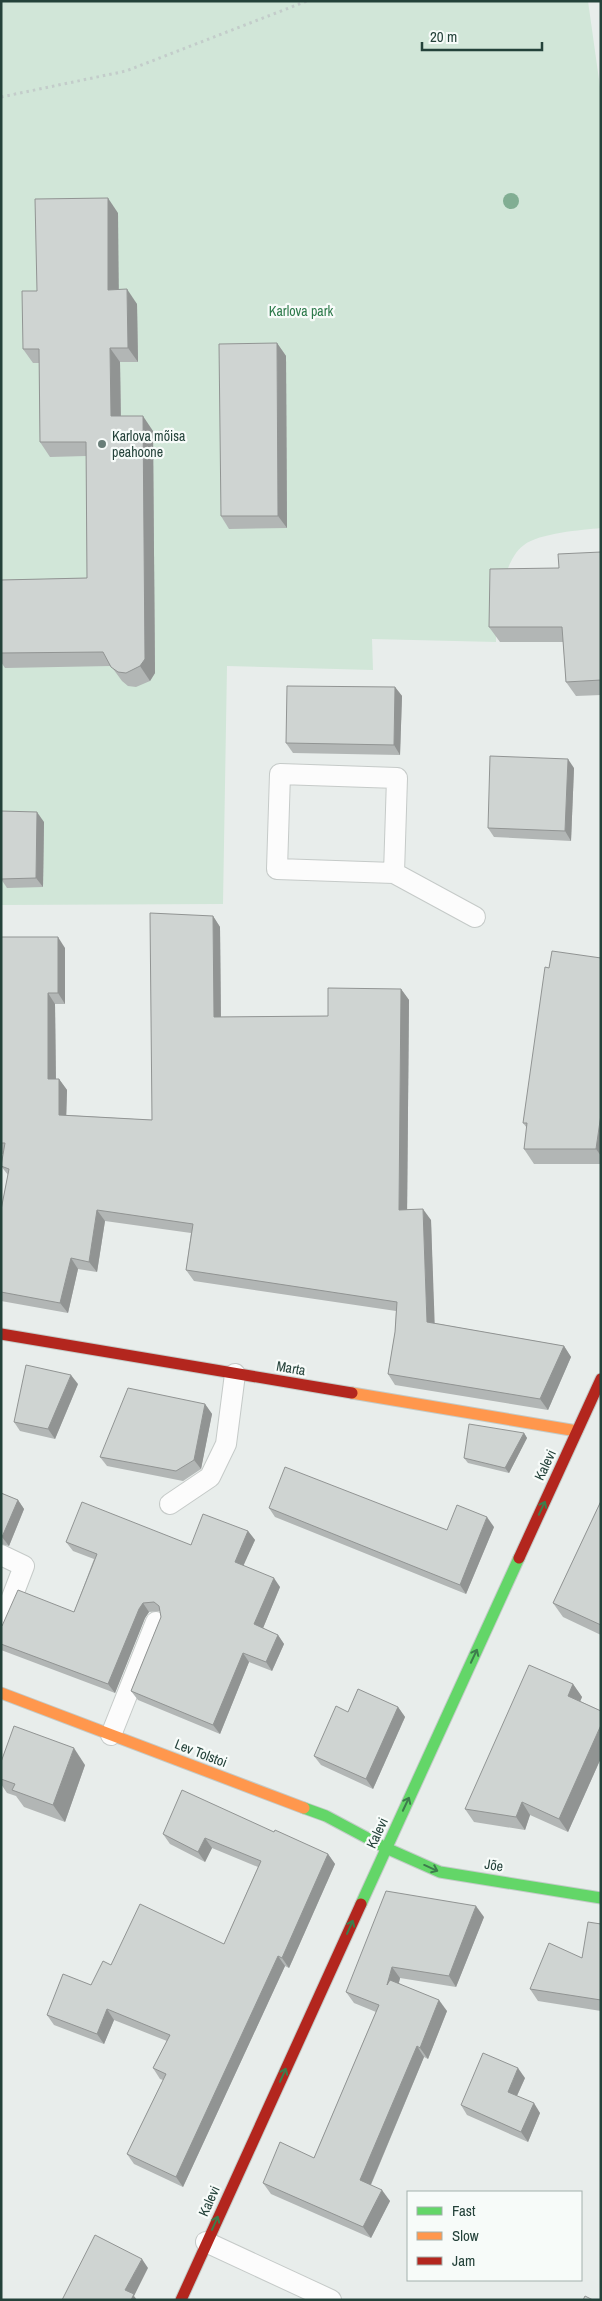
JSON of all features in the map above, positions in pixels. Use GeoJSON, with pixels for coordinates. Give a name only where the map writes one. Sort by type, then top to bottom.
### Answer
{"type":"FeatureCollection","features":[{"type":"Feature","properties":{"kind":"street","name":"Marta"},"geometry":{"type":"LineString","coordinates":[[1,1334],[577,1431]]}},
{"type":"Feature","properties":{"kind":"street","name":"Kalevi"},"geometry":{"type":"LineString","coordinates":[[181,2300],[601,1379]]}},
{"type":"Feature","properties":{"kind":"street","name":"Lev Tolstoi"},"geometry":{"type":"LineString","coordinates":[[1,1693],[326,1816],[386,1848]]}},
{"type":"Feature","properties":{"kind":"street","name":"Jõe"},"geometry":{"type":"LineString","coordinates":[[386,1848],[440,1872],[601,1898]]}},
{"type":"Feature","properties":{"kind":"lane"},"geometry":{"type":"LineString","coordinates":[[394,873],[397,778],[280,774],[277,869],[394,873],[475,918]]}},
{"type":"Feature","properties":{"kind":"lane"},"geometry":{"type":"LineString","coordinates":[[170,1504],[210,1478],[226,1444],[235,1374]]}},
{"type":"Feature","properties":{"kind":"lane"},"geometry":{"type":"LineString","coordinates":[[1,1555],[24,1566],[1,1626]]}},
{"type":"Feature","properties":{"kind":"lane"},"geometry":{"type":"LineString","coordinates":[[111,1735],[156,1622]]}},
{"type":"Feature","properties":{"kind":"lane"},"geometry":{"type":"LineString","coordinates":[[206,2242],[331,2300]]}},
{"type":"Feature","properties":{"kind":"path"},"geometry":{"type":"LineString","coordinates":[[1,97],[126,71],[307,1]]}},
{"type":"Feature","properties":{"kind":"green space","name":"Karlova park"},"geometry":{"type":"Polygon","coordinates":[[[1,1],[588,1],[601,94],[601,528],[550,535],[531,541],[520,548],[504,578],[497,581],[496,642],[372,639],[373,670],[227,666],[223,904],[1,905],[1,1]]]}},
{"type":"Feature","properties":{"kind":"building","name":"Karlova mõisa peahoone"},"geometry":{"type":"Polygon","coordinates":[[[108,198],[108,290],[127,289],[128,348],[110,348],[111,416],[143,416],[145,659],[140,666],[126,673],[118,672],[111,667],[103,652],[1,653],[1,580],[87,578],[86,442],[40,442],[39,349],[23,349],[22,291],[37,291],[35,199],[108,198]]]}},
{"type":"Feature","properties":{"kind":"building"},"geometry":{"type":"Polygon","coordinates":[[[277,343],[278,516],[221,516],[219,344],[277,343]]]}},
{"type":"Feature","properties":{"kind":"building"},"geometry":{"type":"Polygon","coordinates":[[[601,552],[601,680],[566,682],[562,627],[489,627],[490,569],[559,568],[558,554],[601,552]]]}},
{"type":"Feature","properties":{"kind":"building"},"geometry":{"type":"Polygon","coordinates":[[[287,686],[395,687],[394,745],[286,743],[287,686]]]}},
{"type":"Feature","properties":{"kind":"building"},"geometry":{"type":"Polygon","coordinates":[[[490,756],[568,759],[565,831],[488,828],[490,756]]]}},
{"type":"Feature","properties":{"kind":"building"},"geometry":{"type":"Polygon","coordinates":[[[1,811],[37,812],[36,878],[1,879],[1,811]]]}},
{"type":"Feature","properties":{"kind":"building"},"geometry":{"type":"Polygon","coordinates":[[[150,913],[213,916],[214,1017],[328,1016],[328,988],[401,989],[399,1210],[423,1209],[427,1322],[564,1346],[540,1399],[388,1374],[395,1332],[397,1302],[186,1270],[193,1224],[97,1210],[89,1262],[71,1258],[60,1303],[1,1292],[1,1210],[9,1169],[1,1166],[5,1143],[1,1143],[1,937],[58,937],[58,993],[48,993],[48,1079],[59,1079],[59,1115],[152,1120],[150,913]]]}},
{"type":"Feature","properties":{"kind":"building"},"geometry":{"type":"Polygon","coordinates":[[[552,951],[601,958],[601,1114],[596,1149],[524,1149],[527,1123],[523,1123],[545,967],[549,968],[552,951]]]}},
{"type":"Feature","properties":{"kind":"building"},"geometry":{"type":"Polygon","coordinates":[[[26,1365],[71,1375],[48,1429],[14,1422],[26,1365]]]}},
{"type":"Feature","properties":{"kind":"building"},"geometry":{"type":"Polygon","coordinates":[[[128,1388],[205,1404],[194,1460],[176,1471],[100,1457],[128,1388]]]}},
{"type":"Feature","properties":{"kind":"building"},"geometry":{"type":"Polygon","coordinates":[[[469,1424],[524,1433],[505,1468],[464,1458],[469,1424]]]}},
{"type":"Feature","properties":{"kind":"building"},"geometry":{"type":"Polygon","coordinates":[[[285,1467],[447,1530],[457,1505],[487,1517],[460,1585],[269,1508],[285,1467]]]}},
{"type":"Feature","properties":{"kind":"building"},"geometry":{"type":"Polygon","coordinates":[[[1,1493],[18,1500],[2,1537],[1,1536],[1,1493]]]}},
{"type":"Feature","properties":{"kind":"building"},"geometry":{"type":"Polygon","coordinates":[[[601,1501],[601,1625],[553,1603],[601,1501]]]}},
{"type":"Feature","properties":{"kind":"building"},"geometry":{"type":"Polygon","coordinates":[[[82,1502],[191,1545],[203,1514],[248,1531],[235,1562],[274,1578],[254,1624],[278,1635],[266,1662],[243,1653],[213,1725],[131,1691],[161,1617],[159,1606],[154,1602],[143,1603],[139,1609],[108,1684],[1,1644],[1,1626],[18,1590],[74,1612],[97,1554],[66,1542],[82,1502]]]}},
{"type":"Feature","properties":{"kind":"building"},"geometry":{"type":"Polygon","coordinates":[[[529,1665],[573,1684],[568,1696],[601,1711],[601,1725],[559,1819],[522,1802],[516,1817],[465,1809],[529,1665]]]}},
{"type":"Feature","properties":{"kind":"building"},"geometry":{"type":"Polygon","coordinates":[[[358,1689],[398,1707],[366,1779],[314,1756],[336,1706],[348,1712],[358,1689]]]}},
{"type":"Feature","properties":{"kind":"building"},"geometry":{"type":"Polygon","coordinates":[[[14,1726],[74,1748],[53,1805],[12,1790],[15,1784],[1,1779],[1,1762],[14,1726]]]}},
{"type":"Feature","properties":{"kind":"building"},"geometry":{"type":"Polygon","coordinates":[[[182,1790],[274,1832],[275,1830],[328,1854],[282,1958],[278,1956],[176,2177],[127,2154],[166,2074],[153,2068],[170,2035],[107,2009],[97,2034],[47,2015],[63,1974],[91,1985],[103,1961],[111,1965],[140,1904],[224,1944],[261,1861],[205,1838],[198,1852],[163,1834],[182,1790]]]}},
{"type":"Feature","properties":{"kind":"building"},"geometry":{"type":"Polygon","coordinates":[[[386,1891],[476,1906],[449,1976],[392,1967],[387,1985],[390,1980],[439,2000],[420,2048],[417,2046],[360,2180],[382,2190],[363,2227],[263,2183],[280,2142],[314,2158],[379,2005],[346,1992],[386,1891]]]}},
{"type":"Feature","properties":{"kind":"building"},"geometry":{"type":"Polygon","coordinates":[[[588,1922],[601,1924],[601,2000],[530,1989],[549,1943],[582,1958],[588,1922]]]}},
{"type":"Feature","properties":{"kind":"building"},"geometry":{"type":"Polygon","coordinates":[[[483,2053],[518,2068],[508,2092],[534,2103],[521,2132],[461,2105],[483,2053]]]}},
{"type":"Feature","properties":{"kind":"building"},"geometry":{"type":"Polygon","coordinates":[[[95,2235],[142,2259],[125,2290],[134,2294],[131,2300],[62,2300],[95,2235]]]}},
{"type":"Feature","properties":{"kind":"building"},"geometry":{"type":"Polygon","coordinates":[[[585,2296],[593,2300],[583,2300],[585,2296]]]}},
{"type":"Feature","properties":{"kind":"traffic: fast"},"geometry":{"type":"LineString","coordinates":[[361,1904],[519,1558]]}},
{"type":"Feature","properties":{"kind":"traffic: fast"},"geometry":{"type":"LineString","coordinates":[[304,1808],[326,1816],[386,1848],[440,1872],[601,1898]]}},
{"type":"Feature","properties":{"kind":"traffic: slow"},"geometry":{"type":"LineString","coordinates":[[352,1393],[577,1431]]}},
{"type":"Feature","properties":{"kind":"traffic: slow"},"geometry":{"type":"LineString","coordinates":[[1,1693],[304,1808]]}},
{"type":"Feature","properties":{"kind":"traffic: jam"},"geometry":{"type":"LineString","coordinates":[[1,1334],[352,1393]]}},
{"type":"Feature","properties":{"kind":"traffic: jam"},"geometry":{"type":"LineString","coordinates":[[519,1558],[601,1379]]}},
{"type":"Feature","properties":{"kind":"traffic: jam"},"geometry":{"type":"LineString","coordinates":[[181,2300],[361,1904]]}},
{"type":"Feature","properties":{"kind":"place","name":"Karlova mõisa peahoone"},"geometry":{"type":"Point","coordinates":[102,444]}}]}
